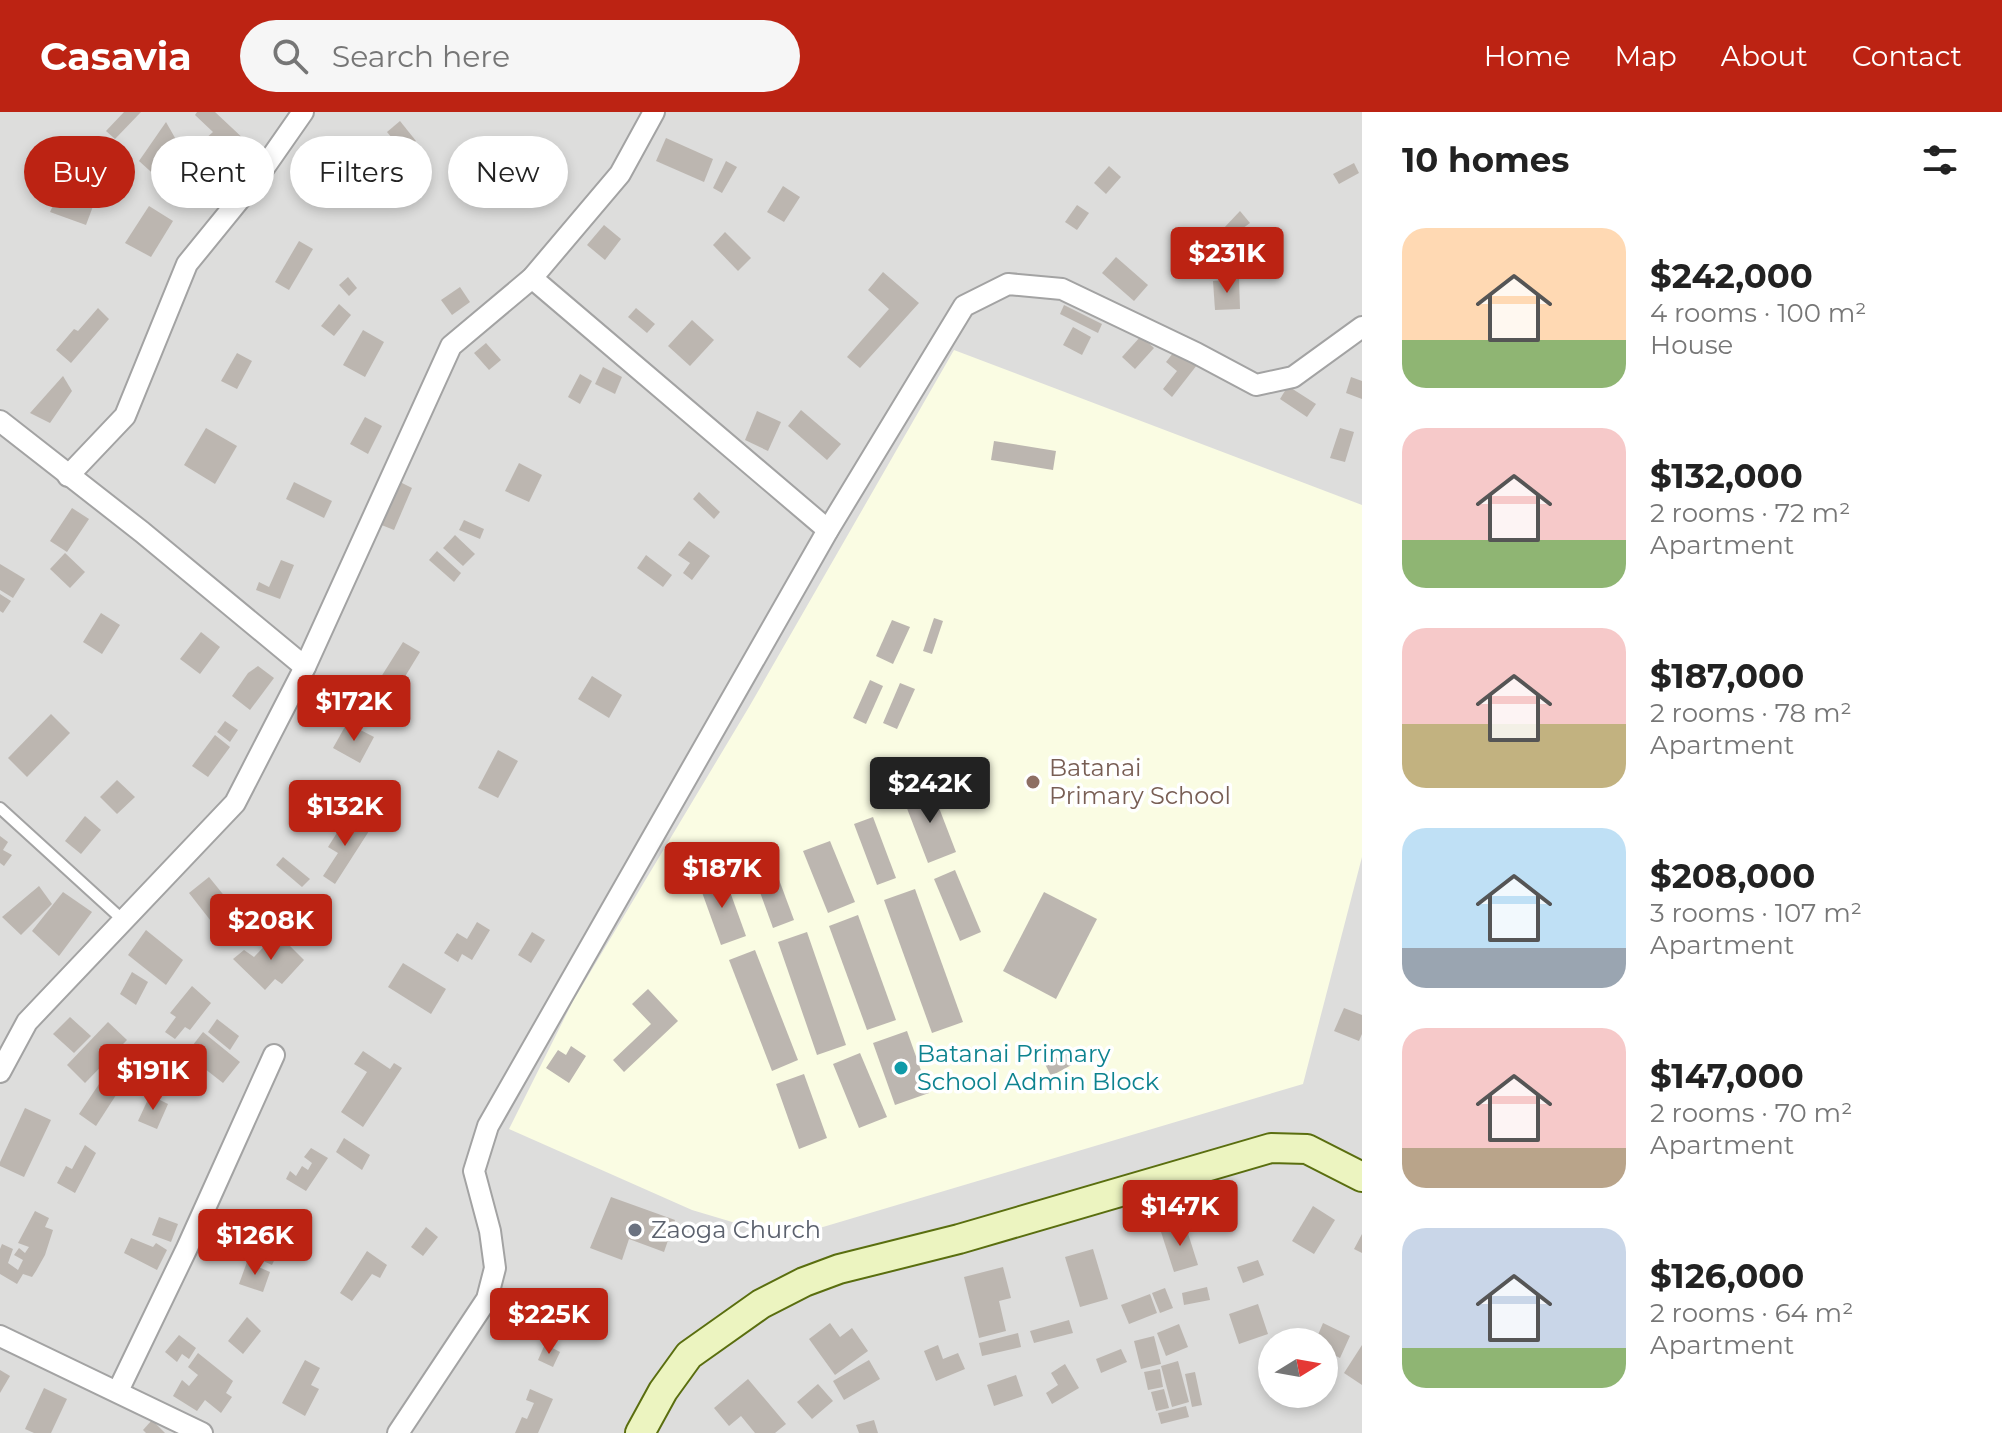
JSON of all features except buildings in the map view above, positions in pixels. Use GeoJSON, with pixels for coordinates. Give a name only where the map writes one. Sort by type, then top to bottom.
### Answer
{"type":"FeatureCollection","features":[{"type":"Feature","properties":{"kind":"street"},"geometry":{"type":"LineString","coordinates":[[68,476],[125,416],[187,264],[257,178],[303,112]]}},
{"type":"Feature","properties":{"kind":"street"},"geometry":{"type":"LineString","coordinates":[[0,1072],[27,1022],[235,803],[305,667],[451,346],[532,278],[620,174],[654,112]]}},
{"type":"Feature","properties":{"kind":"street"},"geometry":{"type":"LineString","coordinates":[[532,278],[828,530]]}},
{"type":"Feature","properties":{"kind":"street"},"geometry":{"type":"LineString","coordinates":[[398,1433],[487,1299],[495,1268],[490,1231],[474,1171],[488,1126],[828,530],[964,306],[1008,284],[1062,289],[1256,385],[1293,377],[1362,327]]}},
{"type":"Feature","properties":{"kind":"street"},"geometry":{"type":"LineString","coordinates":[[0,421],[142,532],[305,667]]}},
{"type":"Feature","properties":{"kind":"street"},"geometry":{"type":"LineString","coordinates":[[118,1391],[274,1055]]}},
{"type":"Feature","properties":{"kind":"street"},"geometry":{"type":"LineString","coordinates":[[640,1433],[663,1391],[689,1355],[761,1304],[804,1282],[839,1269],[959,1239],[1271,1148],[1307,1149],[1362,1177]]}},
{"type":"Feature","properties":{"kind":"street"},"geometry":{"type":"LineString","coordinates":[[0,1336],[202,1433]]}},
{"type":"Feature","properties":{"kind":"lane"},"geometry":{"type":"LineString","coordinates":[[0,808],[124,921]]}},
{"type":"Feature","properties":{"kind":"shaded area"},"geometry":{"type":"Polygon","coordinates":[[[0,112],[1362,112],[1362,1433],[0,1433],[0,112]]]}},
{"type":"Feature","properties":{"kind":"shaded area","name":"Batanai Primary School"},"geometry":{"type":"Polygon","coordinates":[[[954,350],[1362,505],[1362,857],[1303,1084],[786,1238],[692,1210],[509,1129],[573,1001],[749,707],[954,350]]]}},
{"type":"Feature","properties":{"kind":"place","name":"Batanai Primary School"},"geometry":{"type":"Point","coordinates":[1033,782]}},
{"type":"Feature","properties":{"kind":"place","name":"Batanai Primary School Admin Block"},"geometry":{"type":"Point","coordinates":[901,1068]}},
{"type":"Feature","properties":{"kind":"place","name":"Zaoga Church"},"geometry":{"type":"Point","coordinates":[635,1230]}}]}
